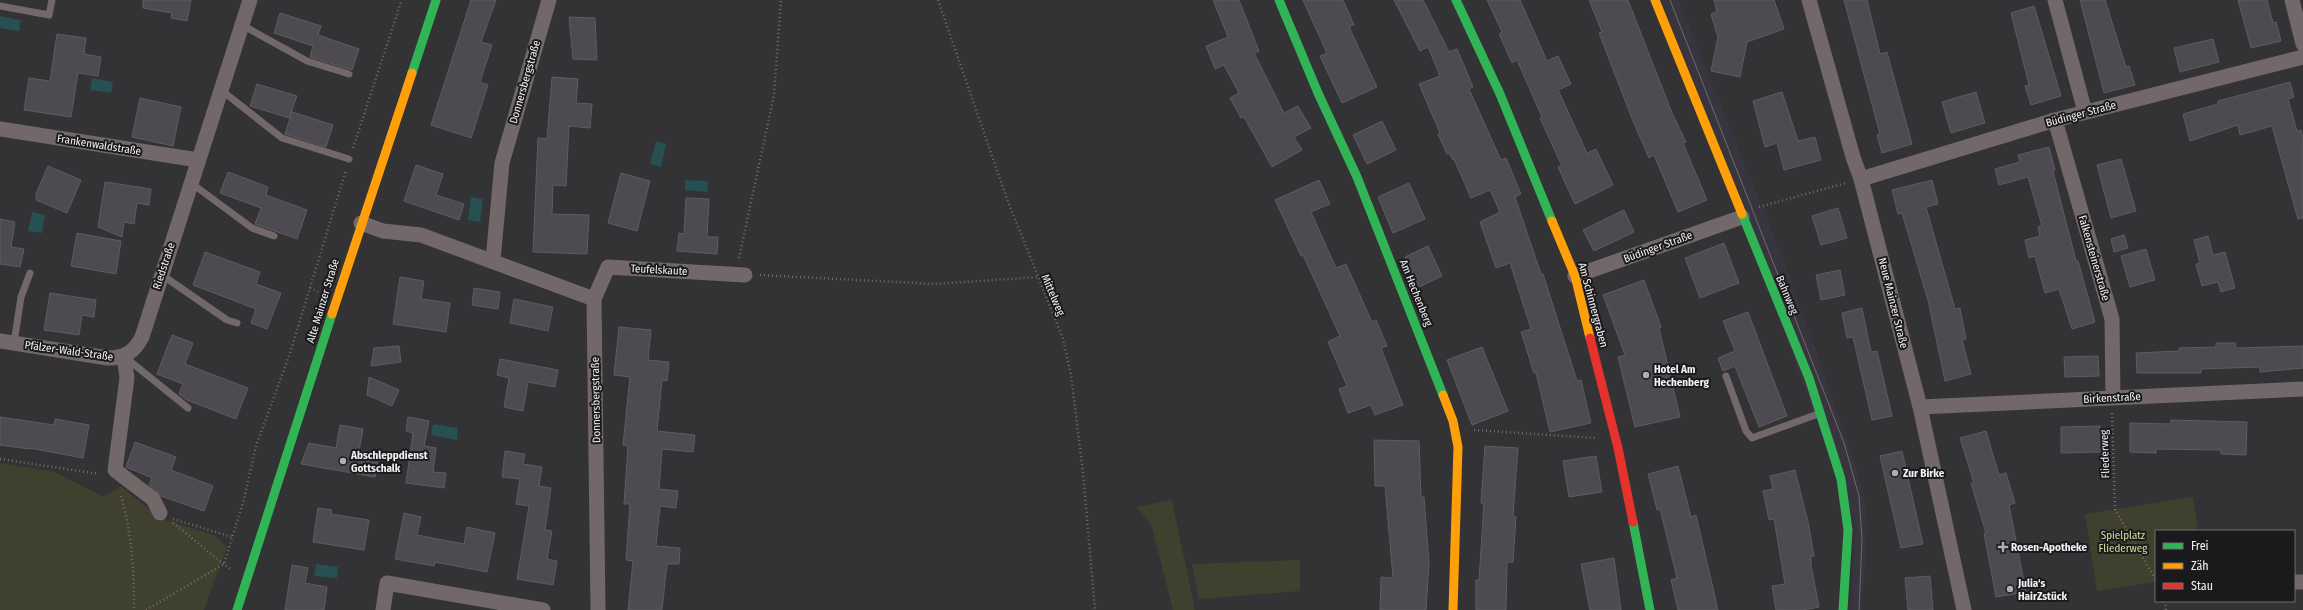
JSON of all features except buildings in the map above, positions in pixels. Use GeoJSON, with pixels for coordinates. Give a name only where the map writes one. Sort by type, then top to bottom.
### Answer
{"type":"FeatureCollection","features":[{"type":"Feature","properties":{"kind":"street","name":"Riedstraße"},"geometry":{"type":"LineString","coordinates":[[124,356],[132,352],[142,337],[250,0]]}},
{"type":"Feature","properties":{"kind":"street","name":"Alte Mainzer Straße"},"geometry":{"type":"LineString","coordinates":[[237,610],[361,223],[436,0]]}},
{"type":"Feature","properties":{"kind":"street","name":"Donnersbergstraße"},"geometry":{"type":"LineString","coordinates":[[493,260],[502,163],[549,0]]}},
{"type":"Feature","properties":{"kind":"street","name":"Am Hechenberg"},"geometry":{"type":"LineString","coordinates":[[1279,0],[1318,93],[1357,177],[1437,378],[1455,429],[1458,447],[1453,610]]}},
{"type":"Feature","properties":{"kind":"street","name":"Am Schinnergraben"},"geometry":{"type":"LineString","coordinates":[[1456,0],[1500,94],[1575,276],[1615,440],[1650,610]]}},
{"type":"Feature","properties":{"kind":"street","name":"Bahnweg"},"geometry":{"type":"LineString","coordinates":[[1655,0],[1742,217],[1809,378],[1841,479],[1848,530],[1843,610]]}},
{"type":"Feature","properties":{"kind":"street","name":"Neue Mainzer Straße"},"geometry":{"type":"LineString","coordinates":[[1809,0],[1853,157],[1861,179],[1920,407],[1964,610]]}},
{"type":"Feature","properties":{"kind":"street"},"geometry":{"type":"LineString","coordinates":[[2055,0],[2085,112]]}},
{"type":"Feature","properties":{"kind":"street"},"geometry":{"type":"LineString","coordinates":[[2292,0],[2303,44]]}},
{"type":"Feature","properties":{"kind":"street","name":"Büdinger Straße"},"geometry":{"type":"LineString","coordinates":[[1861,179],[2055,120],[2303,57]]}},
{"type":"Feature","properties":{"kind":"street","name":"Falkensteinerstraße"},"geometry":{"type":"LineString","coordinates":[[2055,120],[2112,319],[2113,398]]}},
{"type":"Feature","properties":{"kind":"street","name":"Frankenwaldstraße"},"geometry":{"type":"LineString","coordinates":[[0,129],[198,160]]}},
{"type":"Feature","properties":{"kind":"street","name":"Büdinger Straße"},"geometry":{"type":"LineString","coordinates":[[1575,276],[1742,217]]}},
{"type":"Feature","properties":{"kind":"street"},"geometry":{"type":"LineString","coordinates":[[361,223],[383,231],[421,235],[493,260],[594,299]]}},
{"type":"Feature","properties":{"kind":"street","name":"Teufelskaute"},"geometry":{"type":"LineString","coordinates":[[594,299],[608,267],[740,274]]}},
{"type":"Feature","properties":{"kind":"street","name":"Donnersbergstraße"},"geometry":{"type":"LineString","coordinates":[[594,299],[598,610]]}},
{"type":"Feature","properties":{"kind":"street","name":"Pfälzer-Wald-Straße"},"geometry":{"type":"LineString","coordinates":[[7,342],[108,358],[124,356]]}},
{"type":"Feature","properties":{"kind":"street"},"geometry":{"type":"LineString","coordinates":[[124,356],[127,378],[115,470],[152,499],[161,515]]}},
{"type":"Feature","properties":{"kind":"street","name":"Birkenstraße"},"geometry":{"type":"LineString","coordinates":[[1920,407],[2303,389]]}},
{"type":"Feature","properties":{"kind":"street"},"geometry":{"type":"LineString","coordinates":[[384,610],[387,583],[543,610]]}},
{"type":"Feature","properties":{"kind":"lane"},"geometry":{"type":"LineString","coordinates":[[0,6],[49,15],[52,0]]}},
{"type":"Feature","properties":{"kind":"lane"},"geometry":{"type":"LineString","coordinates":[[242,25],[307,61],[350,74]]}},
{"type":"Feature","properties":{"kind":"lane"},"geometry":{"type":"LineString","coordinates":[[221,90],[282,138],[349,159]]}},
{"type":"Feature","properties":{"kind":"lane"},"geometry":{"type":"LineString","coordinates":[[192,183],[252,228],[274,236]]}},
{"type":"Feature","properties":{"kind":"lane","name":"Pfälzer-Wald-Straße"},"geometry":{"type":"LineString","coordinates":[[7,342],[30,273]]}},
{"type":"Feature","properties":{"kind":"lane"},"geometry":{"type":"LineString","coordinates":[[162,275],[227,320],[237,323]]}},
{"type":"Feature","properties":{"kind":"lane"},"geometry":{"type":"LineString","coordinates":[[124,356],[188,408]]}},
{"type":"Feature","properties":{"kind":"lane"},"geometry":{"type":"LineString","coordinates":[[1726,376],[1746,431],[1752,438],[1820,414]]}},
{"type":"Feature","properties":{"kind":"path"},"geometry":{"type":"LineString","coordinates":[[781,0],[774,94],[740,274],[935,284],[1037,277]]}},
{"type":"Feature","properties":{"kind":"path","name":"Mittelweg"},"geometry":{"type":"LineString","coordinates":[[938,0],[1006,199],[1063,339],[1071,375],[1083,472],[1095,610]]}},
{"type":"Feature","properties":{"kind":"path"},"geometry":{"type":"LineString","coordinates":[[146,610],[224,564],[244,499],[256,446],[290,353],[349,159],[401,2]]}},
{"type":"Feature","properties":{"kind":"path"},"geometry":{"type":"LineString","coordinates":[[1770,204],[1846,183]]}},
{"type":"Feature","properties":{"kind":"path","name":"Fliederweg"},"geometry":{"type":"LineString","coordinates":[[2113,398],[2115,510],[2155,578]]}},
{"type":"Feature","properties":{"kind":"path"},"geometry":{"type":"LineString","coordinates":[[1455,429],[1615,440]]}},
{"type":"Feature","properties":{"kind":"path"},"geometry":{"type":"LineString","coordinates":[[0,459],[106,476],[115,470],[128,520],[134,569],[134,610]]}},
{"type":"Feature","properties":{"kind":"path"},"geometry":{"type":"LineString","coordinates":[[161,515],[232,537]]}},
{"type":"Feature","properties":{"kind":"path"},"geometry":{"type":"LineString","coordinates":[[161,515],[233,572]]}},
{"type":"Feature","properties":{"kind":"shaded area"},"geometry":{"type":"Polygon","coordinates":[[[1662,0],[1679,0],[1786,266],[1849,444],[1864,496],[1868,530],[1862,610],[1851,610],[1855,526],[1662,0]]]}},
{"type":"Feature","properties":{"kind":"green space"},"geometry":{"type":"Polygon","coordinates":[[[0,463],[55,472],[104,497],[121,486],[158,517],[215,536],[227,547],[204,610],[0,610],[0,463]]]}},
{"type":"Feature","properties":{"kind":"green space","name":"Spielplatz Fliederweg"},"geometry":{"type":"Polygon","coordinates":[[[2193,497],[2198,530],[2155,530],[2155,582],[2097,591],[2085,514],[2193,497]]]}},
{"type":"Feature","properties":{"kind":"green space"},"geometry":{"type":"Polygon","coordinates":[[[1172,500],[1195,610],[1173,610],[1151,524],[1136,507],[1172,500]]]}},
{"type":"Feature","properties":{"kind":"green space"},"geometry":{"type":"Polygon","coordinates":[[[1300,560],[1300,591],[1199,599],[1192,564],[1300,560]]]}},
{"type":"Feature","properties":{"kind":"water"},"geometry":{"type":"Polygon","coordinates":[[[0,16],[21,20],[19,31],[0,28],[0,16]]]}},
{"type":"Feature","properties":{"kind":"water"},"geometry":{"type":"Polygon","coordinates":[[[92,78],[113,82],[111,93],[90,90],[92,78]]]}},
{"type":"Feature","properties":{"kind":"water"},"geometry":{"type":"Polygon","coordinates":[[[656,141],[666,144],[661,167],[650,164],[656,141]]]}},
{"type":"Feature","properties":{"kind":"water"},"geometry":{"type":"Polygon","coordinates":[[[685,180],[708,181],[707,192],[685,190],[685,180]]]}},
{"type":"Feature","properties":{"kind":"water"},"geometry":{"type":"Polygon","coordinates":[[[471,197],[483,199],[480,222],[468,220],[471,197]]]}},
{"type":"Feature","properties":{"kind":"water"},"geometry":{"type":"Polygon","coordinates":[[[32,212],[45,215],[42,233],[28,231],[32,212]]]}},
{"type":"Feature","properties":{"kind":"water"},"geometry":{"type":"Polygon","coordinates":[[[433,424],[458,428],[457,440],[431,435],[433,424]]]}},
{"type":"Feature","properties":{"kind":"water"},"geometry":{"type":"Polygon","coordinates":[[[316,564],[338,567],[337,578],[314,576],[316,564]]]}},
{"type":"Feature","properties":{"kind":"tram line"},"geometry":{"type":"LineString","coordinates":[[1670,0],[1844,443],[1859,496],[1862,539],[1859,610]]}},
{"type":"Feature","properties":{"kind":"traffic: fast"},"geometry":{"type":"LineString","coordinates":[[412,73],[436,0]]}},
{"type":"Feature","properties":{"kind":"traffic: fast"},"geometry":{"type":"LineString","coordinates":[[1279,0],[1318,93],[1357,177],[1443,395]]}},
{"type":"Feature","properties":{"kind":"traffic: fast"},"geometry":{"type":"LineString","coordinates":[[1456,0],[1500,94],[1552,221]]}},
{"type":"Feature","properties":{"kind":"traffic: fast"},"geometry":{"type":"LineString","coordinates":[[1742,214],[1809,378],[1841,479],[1848,530],[1843,610]]}},
{"type":"Feature","properties":{"kind":"traffic: fast"},"geometry":{"type":"LineString","coordinates":[[237,610],[332,314]]}},
{"type":"Feature","properties":{"kind":"traffic: fast"},"geometry":{"type":"LineString","coordinates":[[1633,522],[1650,610]]}},
{"type":"Feature","properties":{"kind":"traffic: slow"},"geometry":{"type":"LineString","coordinates":[[1655,0],[1742,214]]}},
{"type":"Feature","properties":{"kind":"traffic: slow"},"geometry":{"type":"LineString","coordinates":[[332,314],[412,73]]}},
{"type":"Feature","properties":{"kind":"traffic: slow"},"geometry":{"type":"LineString","coordinates":[[1552,221],[1575,276],[1590,338]]}},
{"type":"Feature","properties":{"kind":"traffic: slow"},"geometry":{"type":"LineString","coordinates":[[1443,395],[1453,421],[1458,447],[1453,610]]}},
{"type":"Feature","properties":{"kind":"traffic: jam"},"geometry":{"type":"LineString","coordinates":[[1590,338],[1618,448],[1633,522]]}},
{"type":"Feature","properties":{"kind":"place","name":"Hotel Am Hechenberg"},"geometry":{"type":"Point","coordinates":[1646,375]}},
{"type":"Feature","properties":{"kind":"place","name":"Abschleppdienst Gottschalk"},"geometry":{"type":"Point","coordinates":[343,461]}},
{"type":"Feature","properties":{"kind":"place","name":"Zur Birke"},"geometry":{"type":"Point","coordinates":[1895,473]}},
{"type":"Feature","properties":{"kind":"place","name":"Rosen-Apotheke"},"geometry":{"type":"Point","coordinates":[2003,547]}},
{"type":"Feature","properties":{"kind":"place","name":"Julia‘s HairZstück"},"geometry":{"type":"Point","coordinates":[2010,589]}}]}
